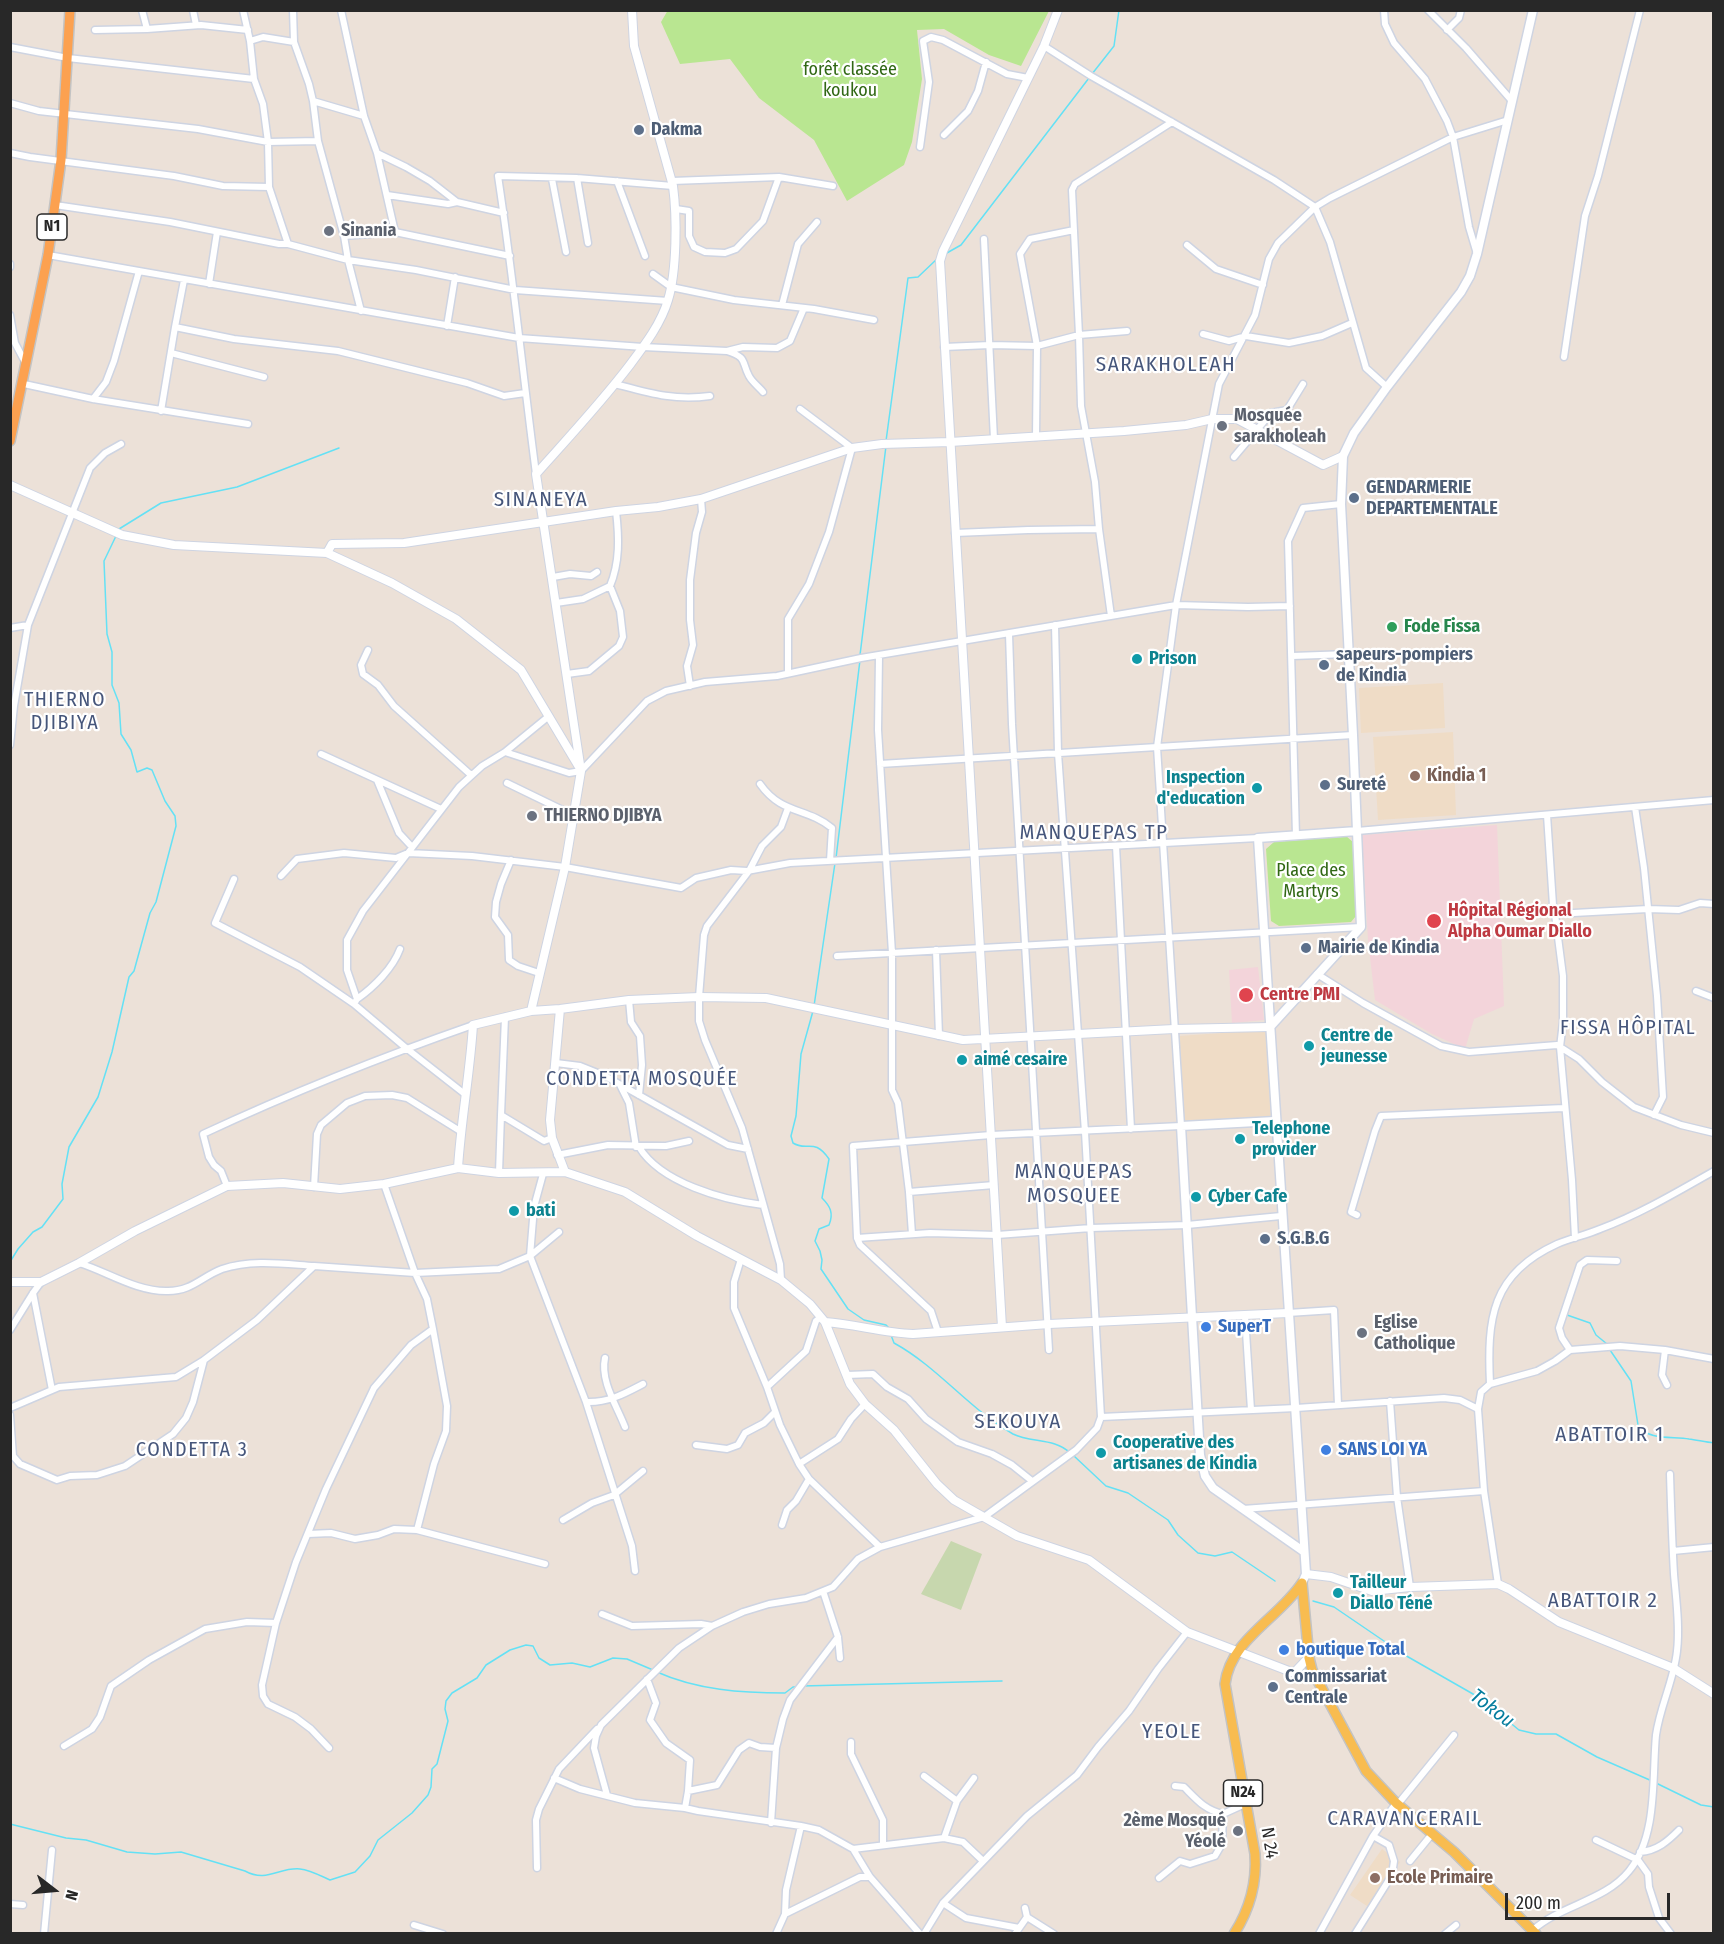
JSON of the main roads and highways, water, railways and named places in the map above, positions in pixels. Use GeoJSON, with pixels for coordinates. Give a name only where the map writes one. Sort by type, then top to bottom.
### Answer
{"type":"FeatureCollection","features":[{"type":"Feature","properties":{"kind":"highway","name":"N1"},"geometry":{"type":"LineString","coordinates":[[11,438],[24,384],[48,255],[61,160],[70,10]]}},
{"type":"Feature","properties":{"kind":"main road"},"geometry":{"type":"LineString","coordinates":[[1270,1027],[1360,927],[1341,504],[1343,456],[1354,433],[1387,387],[1454,303],[1470,276],[1533,10]]}},
{"type":"Feature","properties":{"kind":"main road"},"geometry":{"type":"LineString","coordinates":[[1357,831],[1258,838],[1309,1657],[1314,1674],[1366,1771],[1397,1804],[1454,1852],[1535,1932]]}},
{"type":"Feature","properties":{"kind":"main road"},"geometry":{"type":"LineString","coordinates":[[1275,1121],[1181,1126],[1200,1455],[1205,1476],[1213,1488],[1303,1551]]}},
{"type":"Feature","properties":{"kind":"main road","name":"N 24"},"geometry":{"type":"LineString","coordinates":[[1234,1934],[1253,1892],[1257,1873],[1225,1684],[1229,1665],[1239,1651],[1258,1629],[1292,1598],[1304,1579]]}},
{"type":"Feature","properties":{"kind":"waterway"},"geometry":{"type":"LineString","coordinates":[[1092,74],[1114,46],[1119,10]]}},
{"type":"Feature","properties":{"kind":"waterway"},"geometry":{"type":"LineString","coordinates":[[945,254],[961,245],[1089,78]]}},
{"type":"Feature","properties":{"kind":"waterway"},"geometry":{"type":"LineString","coordinates":[[886,441],[908,278],[918,277],[938,258]]}},
{"type":"Feature","properties":{"kind":"waterway"},"geometry":{"type":"LineString","coordinates":[[860,655],[886,446]]}},
{"type":"Feature","properties":{"kind":"waterway"},"geometry":{"type":"LineString","coordinates":[[119,529],[161,503],[237,487],[339,448]]}},
{"type":"Feature","properties":{"kind":"waterway"},"geometry":{"type":"LineString","coordinates":[[10,1262],[18,1249],[33,1232],[42,1227],[63,1199],[62,1184],[69,1147],[98,1097],[112,1052],[129,977],[134,971],[150,913],[156,902],[176,826],[175,816],[165,801],[152,770],[147,768],[137,772],[131,750],[121,734],[119,703],[112,685],[112,652],[107,634],[104,561],[116,536]]}},
{"type":"Feature","properties":{"kind":"waterway"},"geometry":{"type":"LineString","coordinates":[[836,858],[860,660]]}},
{"type":"Feature","properties":{"kind":"waterway"},"geometry":{"type":"LineString","coordinates":[[814,1006],[835,863]]}},
{"type":"Feature","properties":{"kind":"waterway"},"geometry":{"type":"LineString","coordinates":[[813,1011],[801,1054],[796,1116],[791,1136],[793,1143],[819,1148],[829,1159],[822,1198],[829,1207],[831,1217],[829,1225],[819,1229],[815,1241],[822,1260],[821,1269],[848,1309],[864,1320],[886,1325],[889,1328]]}},
{"type":"Feature","properties":{"kind":"waterway"},"geometry":{"type":"LineString","coordinates":[[1567,1315],[1590,1323],[1596,1335],[1607,1344]]}},
{"type":"Feature","properties":{"kind":"waterway"},"geometry":{"type":"LineString","coordinates":[[891,1335],[894,1343],[925,1364],[997,1424],[1020,1437],[1057,1445],[1070,1453]]}},
{"type":"Feature","properties":{"kind":"waterway"},"geometry":{"type":"LineString","coordinates":[[1610,1350],[1631,1381],[1638,1425],[1642,1430],[1654,1436],[1714,1443]]}},
{"type":"Feature","properties":{"kind":"waterway"},"geometry":{"type":"LineString","coordinates":[[1074,1456],[1106,1486],[1128,1493],[1168,1520],[1178,1535],[1198,1553],[1215,1556],[1232,1552],[1275,1581]]}},
{"type":"Feature","properties":{"kind":"waterway","name":"Tokou"},"geometry":{"type":"LineString","coordinates":[[1313,1601],[1334,1607],[1403,1654],[1480,1698],[1519,1730],[1536,1734],[1556,1734],[1597,1757],[1652,1781]]}},
{"type":"Feature","properties":{"kind":"waterway"},"geometry":{"type":"LineString","coordinates":[[10,1824],[66,1838],[86,1840],[127,1852],[155,1854],[181,1852],[253,1874],[267,1875],[300,1869],[330,1880],[355,1872],[370,1856],[378,1840],[412,1813],[428,1795],[432,1769],[437,1764],[448,1721],[446,1701],[452,1693],[477,1678],[486,1665],[510,1650],[526,1645],[533,1646],[539,1658],[550,1665],[572,1663],[590,1667],[613,1658],[627,1659],[653,1670]]}},
{"type":"Feature","properties":{"kind":"waterway"},"geometry":{"type":"LineString","coordinates":[[657,1672],[704,1687],[736,1691],[785,1693],[797,1687]]}},
{"type":"Feature","properties":{"kind":"waterway"},"geometry":{"type":"LineString","coordinates":[[802,1686],[1002,1681]]}},
{"type":"Feature","properties":{"kind":"waterway","name":"Tokou"},"geometry":{"type":"LineString","coordinates":[[1656,1783],[1701,1805],[1714,1807]]}},
{"type":"Feature","properties":{"kind":"place","name":"Dakma"},"geometry":{"type":"Point","coordinates":[639,130]}},
{"type":"Feature","properties":{"kind":"place","name":"Sinania"},"geometry":{"type":"Point","coordinates":[329,231]}},
{"type":"Feature","properties":{"kind":"place","name":"Mosquée sarakholeah"},"geometry":{"type":"Point","coordinates":[1222,426]}},
{"type":"Feature","properties":{"kind":"place","name":"GENDARMERIE DEPARTEMENTALE"},"geometry":{"type":"Point","coordinates":[1354,498]}},
{"type":"Feature","properties":{"kind":"place","name":"Fode Fissa"},"geometry":{"type":"Point","coordinates":[1392,627]}},
{"type":"Feature","properties":{"kind":"place","name":"Prison"},"geometry":{"type":"Point","coordinates":[1137,659]}},
{"type":"Feature","properties":{"kind":"place","name":"sapeurs-pompiers de Kindia"},"geometry":{"type":"Point","coordinates":[1324,665]}},
{"type":"Feature","properties":{"kind":"place","name":"Kindia 1"},"geometry":{"type":"Point","coordinates":[1415,776]}},
{"type":"Feature","properties":{"kind":"place","name":"Sureté"},"geometry":{"type":"Point","coordinates":[1325,785]}},
{"type":"Feature","properties":{"kind":"place","name":"Inspection d'education"},"geometry":{"type":"Point","coordinates":[1257,788]}},
{"type":"Feature","properties":{"kind":"place","name":"THIERNO DJIBYA"},"geometry":{"type":"Point","coordinates":[532,816]}},
{"type":"Feature","properties":{"kind":"place","name":"Hôpital Régional Alpha Oumar Diallo"},"geometry":{"type":"Point","coordinates":[1434,921]}},
{"type":"Feature","properties":{"kind":"place","name":"Mairie de Kindia"},"geometry":{"type":"Point","coordinates":[1306,948]}},
{"type":"Feature","properties":{"kind":"place","name":"Centre PMI"},"geometry":{"type":"Point","coordinates":[1246,995]}},
{"type":"Feature","properties":{"kind":"place","name":"Centre de jeunesse"},"geometry":{"type":"Point","coordinates":[1309,1046]}},
{"type":"Feature","properties":{"kind":"place","name":"aimé cesaire"},"geometry":{"type":"Point","coordinates":[962,1060]}},
{"type":"Feature","properties":{"kind":"place","name":"Telephone provider"},"geometry":{"type":"Point","coordinates":[1240,1139]}},
{"type":"Feature","properties":{"kind":"place","name":"Cyber Cafe"},"geometry":{"type":"Point","coordinates":[1196,1197]}},
{"type":"Feature","properties":{"kind":"place","name":"bati"},"geometry":{"type":"Point","coordinates":[514,1211]}},
{"type":"Feature","properties":{"kind":"place","name":"S.G.B.G"},"geometry":{"type":"Point","coordinates":[1265,1239]}},
{"type":"Feature","properties":{"kind":"place","name":"SuperT"},"geometry":{"type":"Point","coordinates":[1206,1327]}},
{"type":"Feature","properties":{"kind":"place","name":"Eglise Catholique"},"geometry":{"type":"Point","coordinates":[1362,1333]}},
{"type":"Feature","properties":{"kind":"place","name":"SANS LOI YA"},"geometry":{"type":"Point","coordinates":[1326,1450]}},
{"type":"Feature","properties":{"kind":"place","name":"Cooperative des artisanes de Kindia"},"geometry":{"type":"Point","coordinates":[1101,1453]}},
{"type":"Feature","properties":{"kind":"place","name":"Tailleur Diallo Téné"},"geometry":{"type":"Point","coordinates":[1338,1593]}},
{"type":"Feature","properties":{"kind":"place","name":"boutique Total"},"geometry":{"type":"Point","coordinates":[1284,1650]}},
{"type":"Feature","properties":{"kind":"place","name":"Commissariat Centrale"},"geometry":{"type":"Point","coordinates":[1273,1687]}},
{"type":"Feature","properties":{"kind":"place","name":"2ème Mosqué Yéolé"},"geometry":{"type":"Point","coordinates":[1238,1831]}},
{"type":"Feature","properties":{"kind":"place","name":"Ecole Primaire"},"geometry":{"type":"Point","coordinates":[1375,1878]}},
{"type":"Feature","properties":{"kind":"district","name":"SARAKHOLEAH"},"geometry":{"type":"Point","coordinates":[1166,365]}},
{"type":"Feature","properties":{"kind":"district","name":"SINANEYA"},"geometry":{"type":"Point","coordinates":[541,500]}},
{"type":"Feature","properties":{"kind":"district","name":"THIERNO DJIBIYA"},"geometry":{"type":"Point","coordinates":[65,712]}},
{"type":"Feature","properties":{"kind":"district","name":"MANQUEPAS TP"},"geometry":{"type":"Point","coordinates":[1094,833]}},
{"type":"Feature","properties":{"kind":"district","name":"FISSA HÔPITAL"},"geometry":{"type":"Point","coordinates":[1628,1028]}},
{"type":"Feature","properties":{"kind":"district","name":"СONDETTA MOSQUÉE"},"geometry":{"type":"Point","coordinates":[642,1079]}},
{"type":"Feature","properties":{"kind":"district","name":"MANQUEPAS MOSQUEE"},"geometry":{"type":"Point","coordinates":[1074,1184]}},
{"type":"Feature","properties":{"kind":"district","name":"SEKOUYA"},"geometry":{"type":"Point","coordinates":[1018,1422]}},
{"type":"Feature","properties":{"kind":"district","name":"ABATTOIR 1"},"geometry":{"type":"Point","coordinates":[1610,1435]}},
{"type":"Feature","properties":{"kind":"district","name":"СONDETTA 3"},"geometry":{"type":"Point","coordinates":[192,1450]}},
{"type":"Feature","properties":{"kind":"district","name":"ABATTOIR 2"},"geometry":{"type":"Point","coordinates":[1603,1601]}},
{"type":"Feature","properties":{"kind":"district","name":"YEOLE"},"geometry":{"type":"Point","coordinates":[1172,1732]}},
{"type":"Feature","properties":{"kind":"district","name":"CARAVANCERAIL"},"geometry":{"type":"Point","coordinates":[1405,1819]}},
{"type":"Feature","properties":{"kind":"park label","name":"forêt classée koukou"},"geometry":{"type":"Point","coordinates":[850,80]}},
{"type":"Feature","properties":{"kind":"park label","name":"Place des Martyrs"},"geometry":{"type":"Point","coordinates":[1311,881]}}]}
